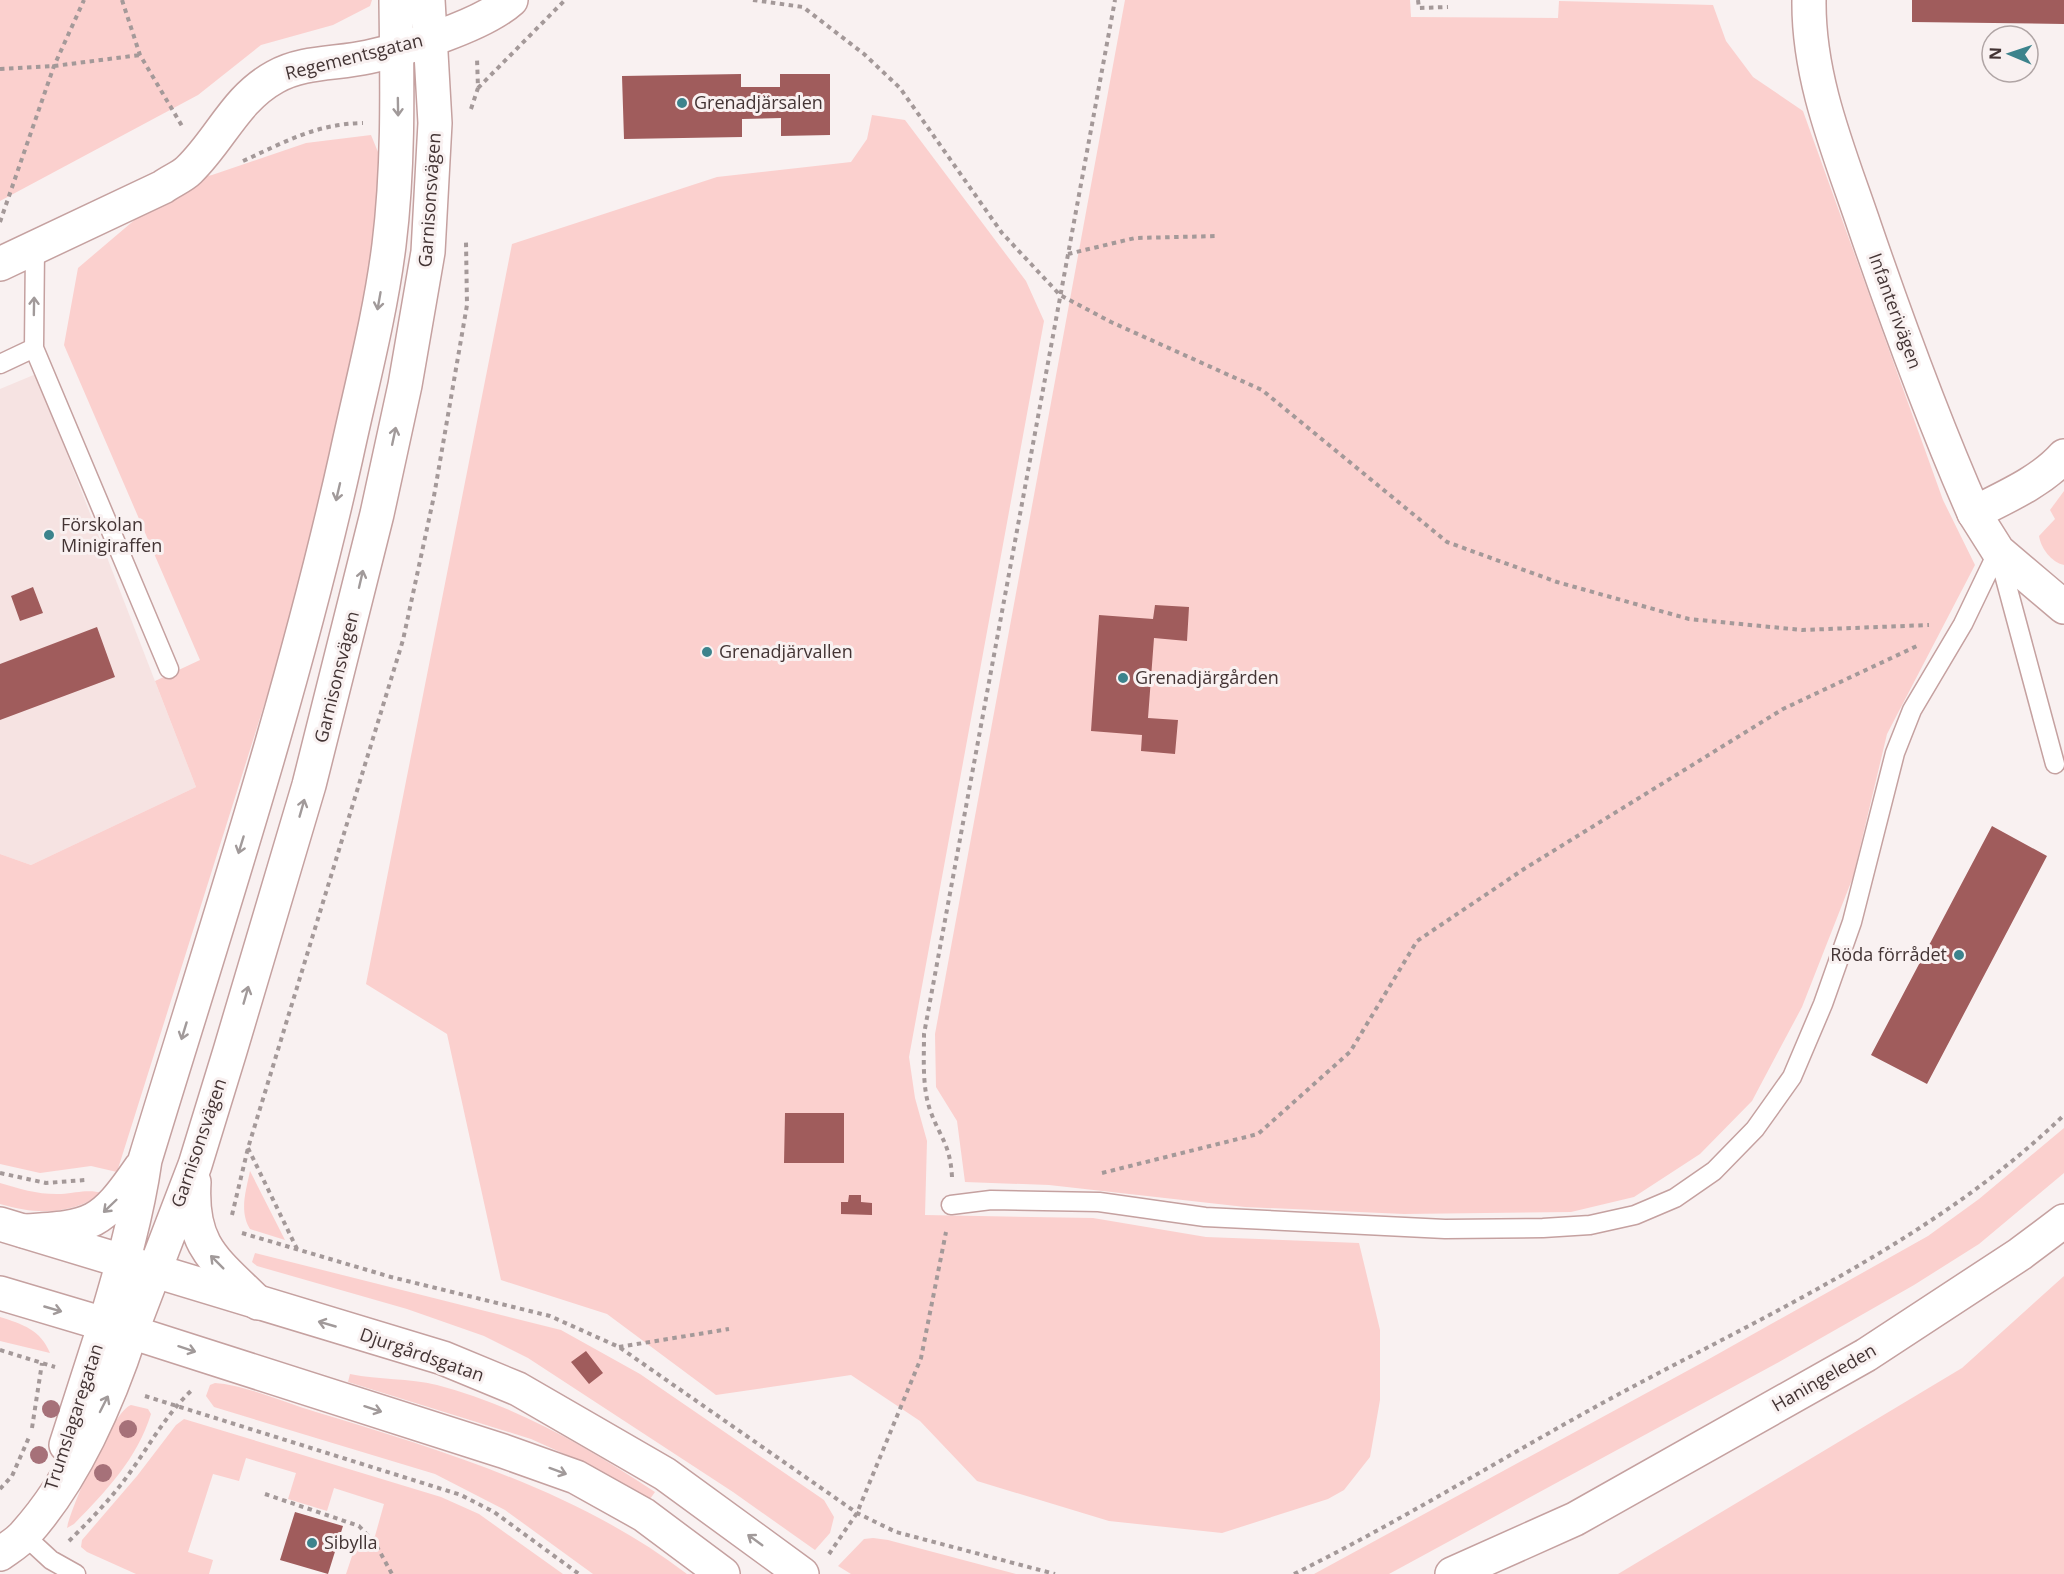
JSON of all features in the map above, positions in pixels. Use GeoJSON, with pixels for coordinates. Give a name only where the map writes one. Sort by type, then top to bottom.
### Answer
{"type":"FeatureCollection","features":[{"type":"Feature","properties":{"kind":"street","name":"Garnisonsvägen"},"geometry":{"type":"LineString","coordinates":[[138,1266],[141,1193],[145,1160],[283,708],[320,572],[372,338],[389,246],[398,123],[396,0]]}},
{"type":"Feature","properties":{"kind":"street","name":"Garnisonsvägen"},"geometry":{"type":"LineString","coordinates":[[118,1328],[138,1266],[195,1165],[309,785],[356,600],[405,385],[428,252],[435,123],[428,0]]}},
{"type":"Feature","properties":{"kind":"street","name":"Regementsgatan"},"geometry":{"type":"LineString","coordinates":[[0,264],[188,172],[237,106],[276,76],[307,66],[369,57],[397,49],[477,20],[511,0]]}},
{"type":"Feature","properties":{"kind":"street","name":"Infanterivägen"},"geometry":{"type":"LineString","coordinates":[[1809,0],[1813,62],[1830,127],[1949,458],[1974,513],[1998,551],[2064,607]]}},
{"type":"Feature","properties":{"kind":"street"},"geometry":{"type":"LineString","coordinates":[[1974,513],[2025,485],[2057,464],[2064,456]]}},
{"type":"Feature","properties":{"kind":"street"},"geometry":{"type":"LineString","coordinates":[[10,1228],[67,1228],[92,1222],[111,1207],[145,1160]]}},
{"type":"Feature","properties":{"kind":"street"},"geometry":{"type":"LineString","coordinates":[[195,1165],[192,1208],[196,1229],[209,1254],[258,1303]]}},
{"type":"Feature","properties":{"kind":"street","name":"Haningeleden"},"geometry":{"type":"LineString","coordinates":[[1452,1574],[1575,1519],[1866,1355],[2020,1254],[2064,1221]]}},
{"type":"Feature","properties":{"kind":"street","name":"Djurgårdsgatan"},"geometry":{"type":"LineString","coordinates":[[10,1228],[443,1358],[518,1389],[665,1474],[814,1566]]}},
{"type":"Feature","properties":{"kind":"street"},"geometry":{"type":"LineString","coordinates":[[0,1293],[118,1328],[503,1451],[576,1477],[644,1515],[723,1574]]}},
{"type":"Feature","properties":{"kind":"street","name":"Trumslagaregatan"},"geometry":{"type":"LineString","coordinates":[[12,1545],[44,1509],[76,1459],[114,1385],[118,1328]]}},
{"type":"Feature","properties":{"kind":"street","name":"Haningeleden"},"geometry":{"type":"LineString","coordinates":[[1498,1574],[1575,1519]]}},
{"type":"Feature","properties":{"kind":"lane"},"geometry":{"type":"LineString","coordinates":[[35,248],[34,348],[169,669]]}},
{"type":"Feature","properties":{"kind":"lane"},"geometry":{"type":"LineString","coordinates":[[0,364],[34,348]]}},
{"type":"Feature","properties":{"kind":"lane"},"geometry":{"type":"LineString","coordinates":[[951,1205],[991,1200],[1099,1202],[1217,1217],[1445,1229],[1590,1225],[1635,1215],[1675,1198],[1714,1171],[1755,1129],[1792,1077],[1823,1004],[1852,922],[1895,753],[1912,710],[1963,624],[1998,551]]}},
{"type":"Feature","properties":{"kind":"lane"},"geometry":{"type":"LineString","coordinates":[[1998,551],[2055,764]]}},
{"type":"Feature","properties":{"kind":"lane"},"geometry":{"type":"LineString","coordinates":[[12,1545],[51,1560],[76,1574]]}},
{"type":"Feature","properties":{"kind":"path"},"geometry":{"type":"LineString","coordinates":[[0,222],[54,66],[84,0]]}},
{"type":"Feature","properties":{"kind":"path"},"geometry":{"type":"LineString","coordinates":[[470,114],[478,88],[565,0]]}},
{"type":"Feature","properties":{"kind":"path"},"geometry":{"type":"LineString","coordinates":[[753,0],[803,7],[864,54],[900,88],[1002,233],[1060,295],[1111,322],[1262,390],[1447,542],[1557,582],[1689,619],[1802,630],[1963,624]]}},
{"type":"Feature","properties":{"kind":"path"},"geometry":{"type":"LineString","coordinates":[[803,7],[804,0]]}},
{"type":"Feature","properties":{"kind":"path"},"geometry":{"type":"LineString","coordinates":[[814,1566],[857,1513],[921,1358],[951,1205],[952,1183],[948,1145],[930,1110],[924,1084],[924,1034],[1115,0]]}},
{"type":"Feature","properties":{"kind":"path"},"geometry":{"type":"LineString","coordinates":[[1418,0],[1419,8],[1448,7]]}},
{"type":"Feature","properties":{"kind":"path"},"geometry":{"type":"LineString","coordinates":[[0,69],[54,66],[140,55]]}},
{"type":"Feature","properties":{"kind":"path"},"geometry":{"type":"LineString","coordinates":[[192,1208],[231,1219],[248,1148],[403,640],[434,496],[467,305],[466,230]]}},
{"type":"Feature","properties":{"kind":"path"},"geometry":{"type":"LineString","coordinates":[[1068,254],[1135,238],[1218,236]]}},
{"type":"Feature","properties":{"kind":"path"},"geometry":{"type":"LineString","coordinates":[[1094,1175],[1258,1134],[1350,1052],[1417,941],[1524,869],[1782,710],[1963,624]]}},
{"type":"Feature","properties":{"kind":"path"},"geometry":{"type":"LineString","coordinates":[[1294,1574],[1353,1545],[1502,1458],[1746,1326],[1926,1224],[1986,1181],[2064,1116]]}},
{"type":"Feature","properties":{"kind":"path"},"geometry":{"type":"LineString","coordinates":[[248,1148],[298,1251]]}},
{"type":"Feature","properties":{"kind":"path"},"geometry":{"type":"LineString","coordinates":[[0,1173],[46,1183],[96,1180],[126,1188]]}},
{"type":"Feature","properties":{"kind":"path"},"geometry":{"type":"LineString","coordinates":[[238,1227],[244,1236],[550,1316],[619,1347],[857,1513],[896,1532],[1055,1574]]}},
{"type":"Feature","properties":{"kind":"path"},"geometry":{"type":"LineString","coordinates":[[619,1347],[729,1329]]}},
{"type":"Feature","properties":{"kind":"path"},"geometry":{"type":"LineString","coordinates":[[0,1489],[12,1476],[30,1436],[42,1363]]}},
{"type":"Feature","properties":{"kind":"path"},"geometry":{"type":"LineString","coordinates":[[51,1560],[118,1488],[175,1406],[462,1495],[494,1512],[579,1574]]}},
{"type":"Feature","properties":{"kind":"path"},"geometry":{"type":"LineString","coordinates":[[265,1494],[359,1526],[375,1543],[392,1574]]}},
{"type":"Feature","properties":{"kind":"shaded area"},"geometry":{"type":"Polygon","coordinates":[[[0,0],[372,0],[370,6],[333,25],[261,45],[198,95],[0,201],[0,0]]]}},
{"type":"Feature","properties":{"kind":"shaded area"},"geometry":{"type":"Polygon","coordinates":[[[1125,0],[1410,0],[1411,17],[1558,18],[1559,1],[1713,5],[1726,41],[1753,77],[1803,111],[1943,500],[1975,565],[1887,734],[1853,877],[1802,1007],[1752,1101],[1700,1154],[1634,1197],[1571,1212],[1404,1214],[1245,1207],[1049,1185],[965,1182],[957,1121],[936,1087],[935,1034],[1125,0]]]}},
{"type":"Feature","properties":{"kind":"shaded area","name":"Grenadjärvallen"},"geometry":{"type":"Polygon","coordinates":[[[872,115],[905,120],[1026,281],[1044,321],[909,1057],[915,1098],[927,1141],[925,1215],[1093,1218],[1206,1237],[1359,1243],[1380,1330],[1380,1400],[1370,1457],[1344,1490],[1328,1499],[1222,1533],[1109,1521],[977,1481],[920,1421],[851,1375],[716,1395],[607,1314],[501,1280],[447,1034],[366,984],[512,244],[717,177],[851,162],[867,139],[872,115]]]}},
{"type":"Feature","properties":{"kind":"shaded area"},"geometry":{"type":"Polygon","coordinates":[[[371,135],[378,152],[379,179],[370,276],[289,626],[117,1172],[91,1166],[40,1173],[0,1164],[0,854],[31,865],[196,787],[155,681],[200,660],[64,345],[78,268],[178,183],[212,175],[306,143],[371,135]]]}},
{"type":"Feature","properties":{"kind":"shaded area","name":"Förskolan Minigiraffen"},"geometry":{"type":"Polygon","coordinates":[[[36,374],[196,787],[31,865],[0,854],[0,389],[36,374]]]}},
{"type":"Feature","properties":{"kind":"shaded area"},"geometry":{"type":"Polygon","coordinates":[[[2064,491],[2064,565],[2047,554],[2039,536],[2055,519],[2050,510],[2064,491]]]}},
{"type":"Feature","properties":{"kind":"shaded area"},"geometry":{"type":"Polygon","coordinates":[[[2064,1128],[2064,1173],[1979,1244],[1914,1285],[1779,1362],[1389,1574],[1314,1574],[1709,1359],[1928,1236],[1979,1199],[2064,1128]]]}},
{"type":"Feature","properties":{"kind":"shaded area"},"geometry":{"type":"Polygon","coordinates":[[[250,1171],[285,1240],[250,1229],[244,1208],[250,1171]]]}},
{"type":"Feature","properties":{"kind":"shaded area"},"geometry":{"type":"Polygon","coordinates":[[[0,1183],[45,1194],[87,1191],[103,1193],[79,1206],[66,1209],[27,1210],[0,1204],[0,1183]]]}},
{"type":"Feature","properties":{"kind":"shaded area"},"geometry":{"type":"Polygon","coordinates":[[[255,1253],[561,1330],[640,1374],[824,1500],[834,1517],[830,1533],[815,1550],[733,1492],[528,1358],[484,1336],[407,1309],[257,1266],[252,1262],[255,1253]]]}},
{"type":"Feature","properties":{"kind":"shaded area"},"geometry":{"type":"Polygon","coordinates":[[[2064,1276],[2064,1574],[1618,1574],[1962,1368],[2064,1276]]]}},
{"type":"Feature","properties":{"kind":"shaded area"},"geometry":{"type":"Polygon","coordinates":[[[0,1317],[23,1325],[36,1333],[50,1353],[0,1341],[0,1317]]]}},
{"type":"Feature","properties":{"kind":"shaded area"},"geometry":{"type":"Polygon","coordinates":[[[350,1374],[437,1385],[495,1404],[578,1444],[655,1492],[650,1499],[580,1461],[531,1439],[348,1382],[350,1374]]]}},
{"type":"Feature","properties":{"kind":"shaded area"},"geometry":{"type":"Polygon","coordinates":[[[215,1383],[266,1395],[413,1442],[509,1477],[602,1520],[646,1545],[687,1574],[593,1574],[505,1510],[435,1474],[214,1407],[206,1396],[210,1385],[215,1383]]]}},
{"type":"Feature","properties":{"kind":"shaded area"},"geometry":{"type":"Polygon","coordinates":[[[131,1405],[148,1409],[151,1414],[138,1446],[109,1487],[74,1524],[67,1528],[84,1481],[104,1441],[123,1411],[131,1405]]]}},
{"type":"Feature","properties":{"kind":"shaded area"},"geometry":{"type":"Polygon","coordinates":[[[184,1419],[441,1497],[479,1514],[563,1574],[346,1574],[356,1544],[375,1536],[384,1504],[334,1488],[327,1511],[288,1499],[296,1473],[246,1458],[239,1481],[213,1474],[188,1552],[213,1560],[209,1574],[136,1574],[87,1552],[81,1547],[82,1540],[137,1476],[176,1425],[184,1419]]]}},
{"type":"Feature","properties":{"kind":"shaded area"},"geometry":{"type":"Polygon","coordinates":[[[873,1538],[1016,1574],[851,1574],[838,1566],[864,1539],[873,1538]]]}},
{"type":"Feature","properties":{"kind":"building"},"geometry":{"type":"Polygon","coordinates":[[[1912,0],[2064,0],[2064,24],[1912,22],[1912,0]]]}},
{"type":"Feature","properties":{"kind":"building","name":"Grenadjärsalen"},"geometry":{"type":"Polygon","coordinates":[[[741,74],[741,87],[780,87],[780,74],[830,74],[830,135],[781,136],[781,118],[742,119],[742,137],[624,139],[622,76],[741,74]]]}},
{"type":"Feature","properties":{"kind":"building"},"geometry":{"type":"Polygon","coordinates":[[[33,587],[43,613],[20,621],[11,596],[33,587]]]}},
{"type":"Feature","properties":{"kind":"building","name":"Grenadjärgården"},"geometry":{"type":"Polygon","coordinates":[[[1155,605],[1189,607],[1187,641],[1154,638],[1148,718],[1178,720],[1175,754],[1141,751],[1142,735],[1091,731],[1099,615],[1153,619],[1155,605]]]}},
{"type":"Feature","properties":{"kind":"building"},"geometry":{"type":"Polygon","coordinates":[[[97,627],[115,677],[0,720],[0,664],[97,627]]]}},
{"type":"Feature","properties":{"kind":"building","name":"Röda förrådet"},"geometry":{"type":"Polygon","coordinates":[[[1992,826],[2047,856],[1927,1084],[1871,1055],[1992,826]]]}},
{"type":"Feature","properties":{"kind":"building"},"geometry":{"type":"Polygon","coordinates":[[[785,1113],[844,1113],[844,1163],[784,1163],[785,1113]]]}},
{"type":"Feature","properties":{"kind":"building"},"geometry":{"type":"Polygon","coordinates":[[[849,1195],[861,1195],[861,1202],[872,1203],[872,1215],[841,1214],[841,1202],[848,1202],[849,1195]]]}},
{"type":"Feature","properties":{"kind":"building"},"geometry":{"type":"Polygon","coordinates":[[[586,1351],[603,1373],[589,1384],[571,1362],[586,1351]]]}},
{"type":"Feature","properties":{"kind":"building","name":"Sibylla"},"geometry":{"type":"Polygon","coordinates":[[[295,1512],[343,1526],[328,1574],[280,1560],[295,1512]]]}},
{"type":"Feature","properties":{"kind":"place","name":"Grenadjärsalen"},"geometry":{"type":"Point","coordinates":[682,103]}},
{"type":"Feature","properties":{"kind":"place","name":"Förskolan Minigiraffen"},"geometry":{"type":"Point","coordinates":[49,535]}},
{"type":"Feature","properties":{"kind":"place","name":"Grenadjärvallen"},"geometry":{"type":"Point","coordinates":[707,652]}},
{"type":"Feature","properties":{"kind":"place","name":"Grenadjärgården"},"geometry":{"type":"Point","coordinates":[1123,678]}},
{"type":"Feature","properties":{"kind":"place","name":"Röda förrådet"},"geometry":{"type":"Point","coordinates":[1959,955]}},
{"type":"Feature","properties":{"kind":"place","name":"Sibylla"},"geometry":{"type":"Point","coordinates":[312,1543]}}]}
